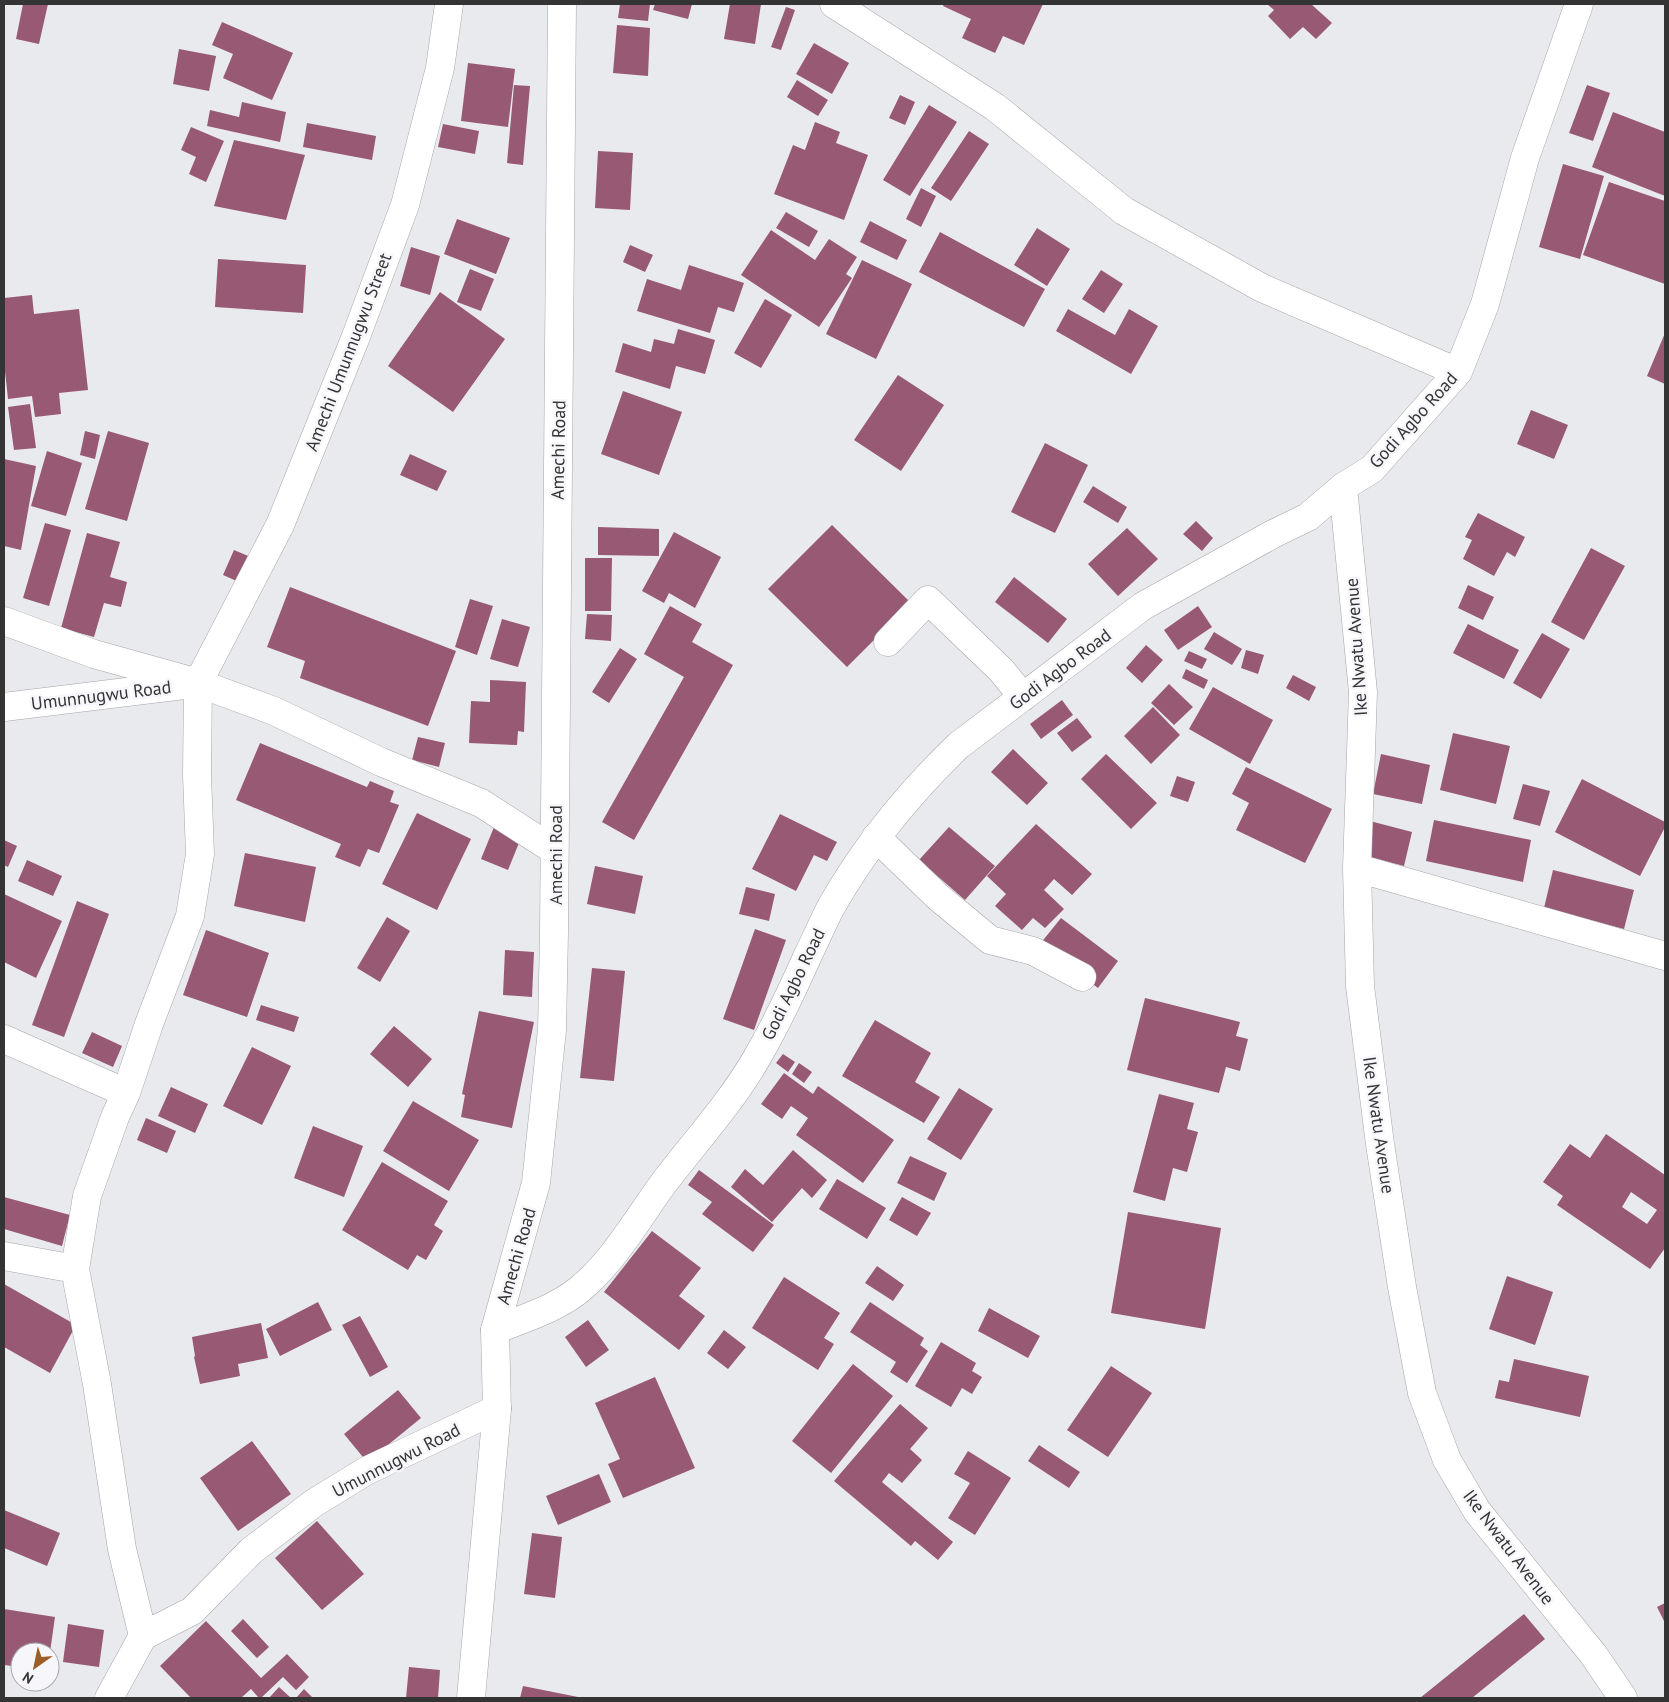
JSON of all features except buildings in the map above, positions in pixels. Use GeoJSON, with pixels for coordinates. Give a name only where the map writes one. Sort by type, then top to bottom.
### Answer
{"type":"FeatureCollection","features":[{"type":"Feature","properties":{"kind":"street","name":"Amechi Umunnugwu Street"},"geometry":{"type":"LineString","coordinates":[[198,683],[280,525],[355,339],[404,205],[440,68],[448,4]]}},
{"type":"Feature","properties":{"kind":"street","name":"Amechi Road"},"geometry":{"type":"LineString","coordinates":[[471,1698],[497,1409],[494,1330],[536,1183],[552,1030],[562,4]]}},
{"type":"Feature","properties":{"kind":"street"},"geometry":{"type":"LineString","coordinates":[[834,4],[995,107],[1124,211],[1262,288],[1458,372]]}},
{"type":"Feature","properties":{"kind":"street","name":"Godi Agbo Road"},"geometry":{"type":"LineString","coordinates":[[494,1330],[558,1305],[581,1288],[616,1249],[663,1184],[732,1096],[754,1062],[777,1021],[832,907],[876,838],[947,756],[1143,606],[1273,534],[1308,517],[1343,487],[1372,469],[1458,372],[1485,304],[1526,158],[1579,4]]}},
{"type":"Feature","properties":{"kind":"street","name":"Ike Nwatu Avenue"},"geometry":{"type":"LineString","coordinates":[[1343,487],[1363,692],[1357,868],[1361,995],[1402,1287],[1422,1393],[1447,1460],[1477,1511],[1593,1654],[1623,1698]]}},
{"type":"Feature","properties":{"kind":"street"},"geometry":{"type":"LineString","coordinates":[[888,642],[928,600],[1001,670],[1023,697]]}},
{"type":"Feature","properties":{"kind":"street"},"geometry":{"type":"LineString","coordinates":[[4,622],[94,654],[198,683],[274,711],[381,762],[481,803],[554,850]]}},
{"type":"Feature","properties":{"kind":"street"},"geometry":{"type":"LineString","coordinates":[[109,1698],[143,1636],[122,1549],[97,1384],[75,1269],[87,1196],[190,916],[200,854],[197,775],[198,683]]}},
{"type":"Feature","properties":{"kind":"street","name":"Umunnugwu Road"},"geometry":{"type":"LineString","coordinates":[[4,707],[198,683]]}},
{"type":"Feature","properties":{"kind":"street"},"geometry":{"type":"LineString","coordinates":[[876,838],[938,897],[990,940],[1032,951],[1082,977]]}},
{"type":"Feature","properties":{"kind":"street"},"geometry":{"type":"LineString","coordinates":[[1357,868],[1665,956]]}},
{"type":"Feature","properties":{"kind":"street"},"geometry":{"type":"LineString","coordinates":[[4,1039],[126,1093]]}},
{"type":"Feature","properties":{"kind":"street"},"geometry":{"type":"LineString","coordinates":[[4,1256],[75,1269]]}},
{"type":"Feature","properties":{"kind":"street","name":"Umunnugwu Road"},"geometry":{"type":"LineString","coordinates":[[143,1636],[192,1611],[250,1551],[314,1503],[366,1471],[497,1409]]}}]}
